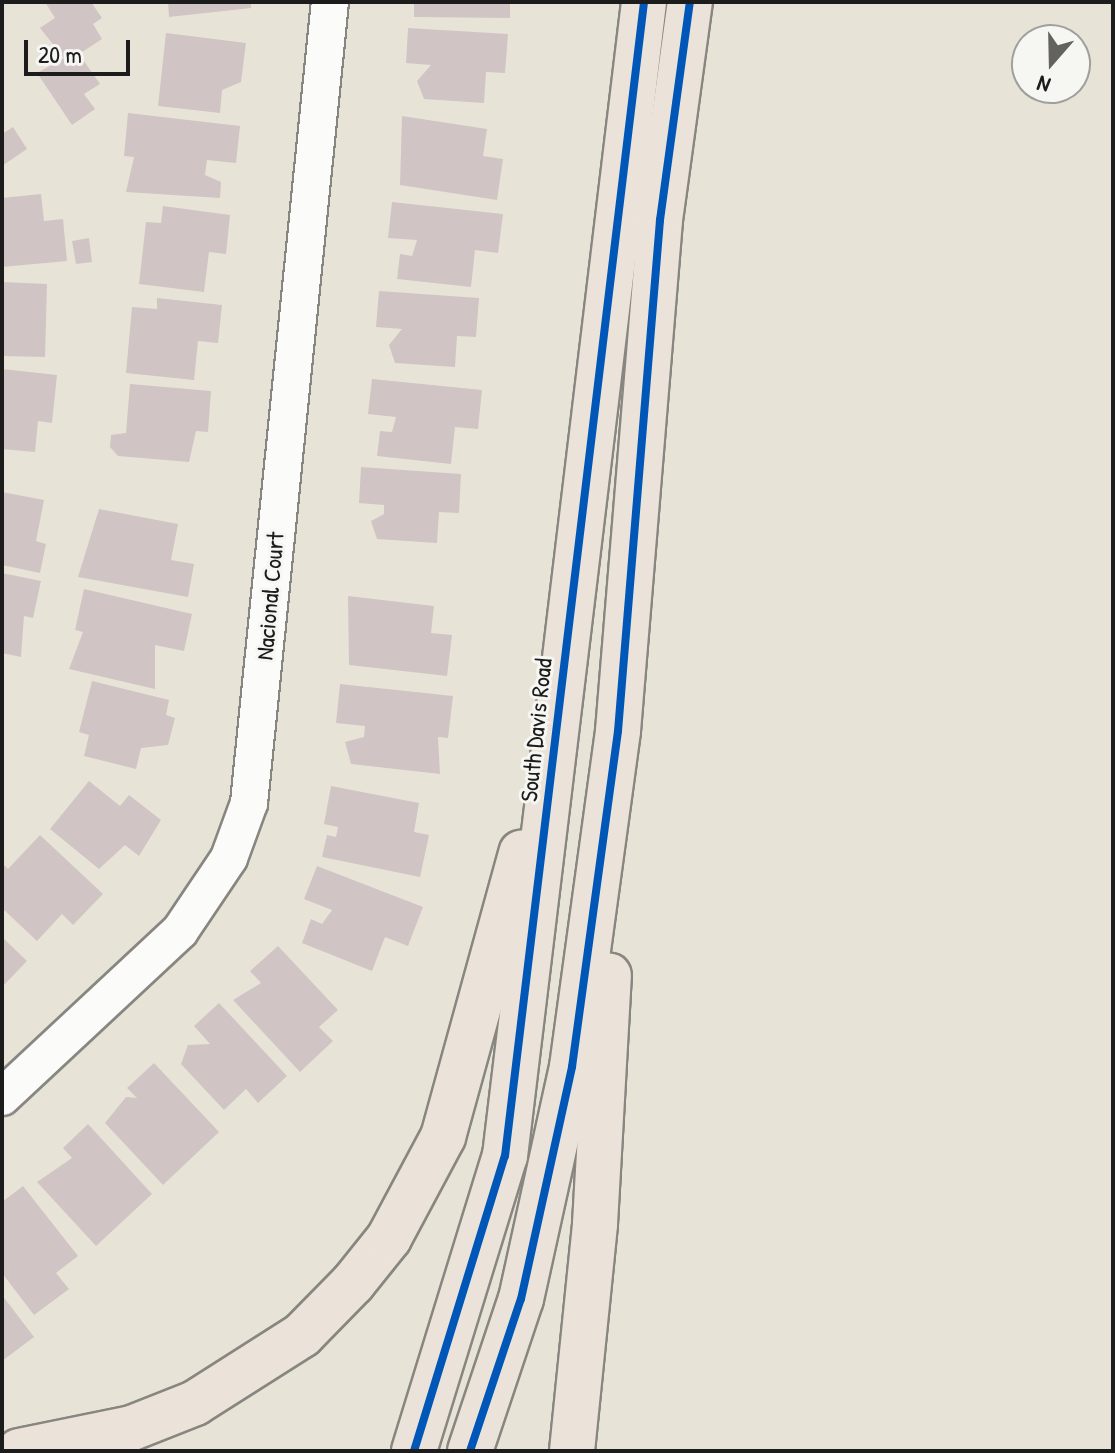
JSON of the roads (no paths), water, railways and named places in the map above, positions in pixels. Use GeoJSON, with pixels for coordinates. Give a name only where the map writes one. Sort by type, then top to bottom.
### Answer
{"type":"FeatureCollection","features":[{"type":"Feature","properties":{"kind":"main road","name":"South Davis Road"},"geometry":{"type":"LineString","coordinates":[[414,1451],[505,1156],[644,2]]}},
{"type":"Feature","properties":{"kind":"main road"},"geometry":{"type":"LineString","coordinates":[[572,1451],[604,1108],[618,731],[661,205],[690,2]]}},
{"type":"Feature","properties":{"kind":"main road"},"geometry":{"type":"LineString","coordinates":[[19,1451],[132,1428],[255,1370],[302,1335],[389,1238],[443,1137],[558,711]]}},
{"type":"Feature","properties":{"kind":"main road"},"geometry":{"type":"LineString","coordinates":[[470,1451],[517,1313],[551,1173],[618,731]]}},
{"type":"Feature","properties":{"kind":"street","name":"Nacional Court"},"geometry":{"type":"LineString","coordinates":[[2,1097],[180,931],[229,858],[249,803],[330,2]]}}]}
